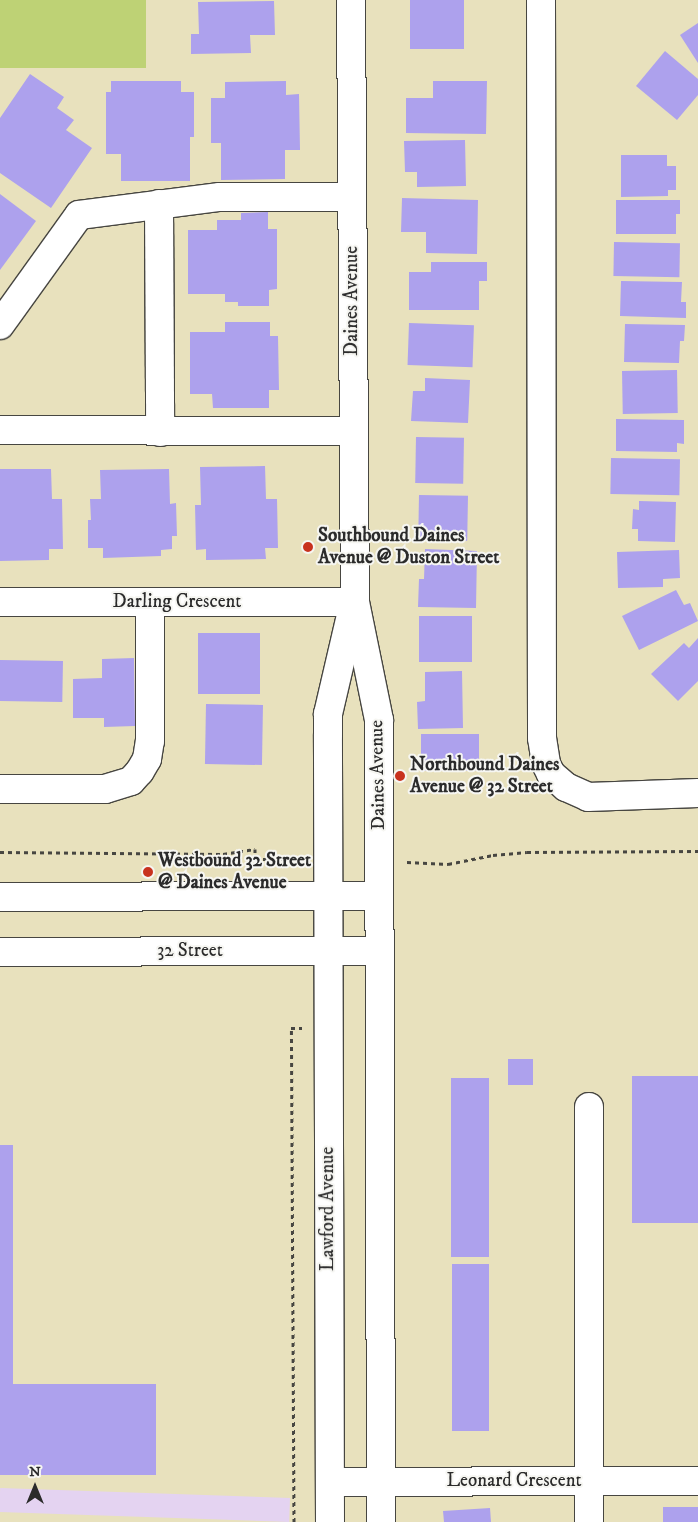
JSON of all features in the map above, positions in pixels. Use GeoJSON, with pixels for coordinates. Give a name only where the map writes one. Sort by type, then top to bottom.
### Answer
{"type":"FeatureCollection","features":[{"type":"Feature","properties":{"kind":"street","name":"Daines Avenue"},"geometry":{"type":"LineString","coordinates":[[351,0],[355,602],[379,720],[380,951]]}},
{"type":"Feature","properties":{"kind":"street"},"geometry":{"type":"LineString","coordinates":[[541,0],[542,738],[546,764],[551,774],[566,787],[588,797],[698,793]]}},
{"type":"Feature","properties":{"kind":"street"},"geometry":{"type":"LineString","coordinates":[[0,325],[79,215],[220,197],[351,197]]}},
{"type":"Feature","properties":{"kind":"street"},"geometry":{"type":"LineString","coordinates":[[159,204],[160,432]]}},
{"type":"Feature","properties":{"kind":"street"},"geometry":{"type":"LineString","coordinates":[[0,430],[160,432],[353,431]]}},
{"type":"Feature","properties":{"kind":"street","name":"Darling Crescent"},"geometry":{"type":"LineString","coordinates":[[0,602],[355,602]]}},
{"type":"Feature","properties":{"kind":"street"},"geometry":{"type":"LineString","coordinates":[[0,789],[105,789],[131,781],[140,771],[147,759],[150,742],[150,602]]}},
{"type":"Feature","properties":{"kind":"street","name":"Daines Avenue"},"geometry":{"type":"LineString","coordinates":[[327,896],[328,714],[355,602]]}},
{"type":"Feature","properties":{"kind":"street","name":"Lawford Avenue"},"geometry":{"type":"LineString","coordinates":[[327,896],[330,1522]]}},
{"type":"Feature","properties":{"kind":"street"},"geometry":{"type":"LineString","coordinates":[[0,897],[379,896]]}},
{"type":"Feature","properties":{"kind":"street"},"geometry":{"type":"LineString","coordinates":[[380,951],[381,1522]]}},
{"type":"Feature","properties":{"kind":"street","name":"32 Street"},"geometry":{"type":"LineString","coordinates":[[0,952],[380,951]]}},
{"type":"Feature","properties":{"kind":"street"},"geometry":{"type":"LineString","coordinates":[[589,1107],[589,1522]]}},
{"type":"Feature","properties":{"kind":"street","name":"Leonard Crescent"},"geometry":{"type":"LineString","coordinates":[[330,1482],[698,1481]]}},
{"type":"Feature","properties":{"kind":"path"},"geometry":{"type":"LineString","coordinates":[[0,852],[223,854],[254,849],[254,859],[292,859]]}},
{"type":"Feature","properties":{"kind":"path"},"geometry":{"type":"LineString","coordinates":[[400,861],[448,864],[493,855],[534,852],[698,851]]}},
{"type":"Feature","properties":{"kind":"path"},"geometry":{"type":"LineString","coordinates":[[294,1522],[291,1028],[309,1028]]}},
{"type":"Feature","properties":{"kind":"shaded area"},"geometry":{"type":"Polygon","coordinates":[[[0,1488],[290,1498],[289,1522],[0,1512],[0,1488]]]}},
{"type":"Feature","properties":{"kind":"green space"},"geometry":{"type":"Polygon","coordinates":[[[0,0],[146,0],[146,68],[0,68],[0,0]]]}},
{"type":"Feature","properties":{"kind":"building"},"geometry":{"type":"Polygon","coordinates":[[[410,0],[464,0],[464,49],[410,49],[410,0]]]}},
{"type":"Feature","properties":{"kind":"building"},"geometry":{"type":"Polygon","coordinates":[[[274,1],[275,35],[250,35],[251,53],[191,54],[191,34],[199,34],[198,2],[274,1]]]}},
{"type":"Feature","properties":{"kind":"building"},"geometry":{"type":"Polygon","coordinates":[[[698,23],[698,63],[680,35],[698,23]]]}},
{"type":"Feature","properties":{"kind":"building"},"geometry":{"type":"Polygon","coordinates":[[[665,51],[698,79],[698,95],[677,120],[636,86],[665,51]]]}},
{"type":"Feature","properties":{"kind":"building"},"geometry":{"type":"Polygon","coordinates":[[[30,74],[64,97],[57,108],[74,120],[66,130],[92,148],[51,208],[0,173],[0,118],[30,74]]]}},
{"type":"Feature","properties":{"kind":"building"},"geometry":{"type":"Polygon","coordinates":[[[111,81],[181,81],[181,92],[194,92],[194,137],[190,137],[190,181],[121,181],[121,154],[106,154],[106,92],[111,92],[111,81]]]}},
{"type":"Feature","properties":{"kind":"building"},"geometry":{"type":"Polygon","coordinates":[[[286,81],[286,95],[299,94],[300,150],[285,150],[285,179],[221,180],[221,143],[211,143],[211,98],[225,98],[225,82],[286,81]]]}},
{"type":"Feature","properties":{"kind":"building"},"geometry":{"type":"Polygon","coordinates":[[[433,81],[487,81],[486,134],[406,133],[406,98],[433,98],[433,81]]]}},
{"type":"Feature","properties":{"kind":"building"},"geometry":{"type":"Polygon","coordinates":[[[465,140],[466,186],[417,187],[417,172],[405,172],[404,141],[465,140]]]}},
{"type":"Feature","properties":{"kind":"building"},"geometry":{"type":"Polygon","coordinates":[[[621,155],[667,155],[667,166],[676,166],[676,190],[668,190],[668,196],[621,197],[621,155]]]}},
{"type":"Feature","properties":{"kind":"building"},"geometry":{"type":"Polygon","coordinates":[[[0,194],[36,221],[0,270],[0,194]]]}},
{"type":"Feature","properties":{"kind":"building"},"geometry":{"type":"Polygon","coordinates":[[[402,198],[478,200],[477,254],[426,253],[426,232],[401,232],[402,198]]]}},
{"type":"Feature","properties":{"kind":"building"},"geometry":{"type":"Polygon","coordinates":[[[616,200],[680,200],[680,214],[676,214],[676,234],[616,234],[616,200]]]}},
{"type":"Feature","properties":{"kind":"building"},"geometry":{"type":"Polygon","coordinates":[[[268,212],[268,229],[277,229],[277,289],[269,290],[269,306],[238,306],[238,302],[225,302],[225,294],[188,294],[188,230],[217,230],[217,220],[241,220],[241,213],[268,212]]]}},
{"type":"Feature","properties":{"kind":"building"},"geometry":{"type":"Polygon","coordinates":[[[614,242],[680,243],[679,277],[613,276],[614,242]]]}},
{"type":"Feature","properties":{"kind":"building"},"geometry":{"type":"Polygon","coordinates":[[[431,262],[487,262],[487,281],[479,281],[479,310],[409,310],[409,272],[431,272],[431,262]]]}},
{"type":"Feature","properties":{"kind":"building"},"geometry":{"type":"Polygon","coordinates":[[[621,281],[682,282],[681,302],[686,302],[686,318],[620,316],[621,281]]]}},
{"type":"Feature","properties":{"kind":"building"},"geometry":{"type":"Polygon","coordinates":[[[225,322],[270,322],[270,336],[278,336],[279,390],[269,390],[269,408],[213,408],[212,394],[190,394],[190,332],[225,332],[225,322]]]}},
{"type":"Feature","properties":{"kind":"building"},"geometry":{"type":"Polygon","coordinates":[[[409,323],[474,325],[472,367],[408,365],[409,323]]]}},
{"type":"Feature","properties":{"kind":"building"},"geometry":{"type":"Polygon","coordinates":[[[625,324],[685,325],[684,341],[680,341],[679,363],[624,362],[625,324]]]}},
{"type":"Feature","properties":{"kind":"building"},"geometry":{"type":"Polygon","coordinates":[[[677,370],[678,413],[623,414],[622,371],[677,370]]]}},
{"type":"Feature","properties":{"kind":"building"},"geometry":{"type":"Polygon","coordinates":[[[425,378],[470,380],[468,423],[411,421],[413,391],[425,391],[425,378]]]}},
{"type":"Feature","properties":{"kind":"building"},"geometry":{"type":"Polygon","coordinates":[[[616,419],[684,420],[684,444],[677,443],[677,452],[616,451],[616,419]]]}},
{"type":"Feature","properties":{"kind":"building"},"geometry":{"type":"Polygon","coordinates":[[[416,437],[464,438],[463,484],[415,483],[416,437]]]}},
{"type":"Feature","properties":{"kind":"building"},"geometry":{"type":"Polygon","coordinates":[[[611,458],[680,459],[679,495],[610,494],[611,458]]]}},
{"type":"Feature","properties":{"kind":"building"},"geometry":{"type":"Polygon","coordinates":[[[265,466],[266,499],[277,499],[278,548],[265,548],[266,559],[206,560],[206,549],[196,550],[195,505],[201,505],[200,467],[265,466]]]}},
{"type":"Feature","properties":{"kind":"building"},"geometry":{"type":"Polygon","coordinates":[[[0,469],[51,469],[52,499],[62,499],[63,549],[49,549],[49,560],[0,561],[0,469]]]}},
{"type":"Feature","properties":{"kind":"building"},"geometry":{"type":"Polygon","coordinates":[[[169,469],[170,504],[176,503],[177,536],[172,536],[172,549],[161,550],[161,556],[103,558],[103,548],[88,548],[88,520],[91,520],[90,499],[101,499],[100,470],[169,469]]]}},
{"type":"Feature","properties":{"kind":"building"},"geometry":{"type":"Polygon","coordinates":[[[419,495],[468,496],[467,541],[418,540],[419,495]]]}},
{"type":"Feature","properties":{"kind":"building"},"geometry":{"type":"Polygon","coordinates":[[[639,501],[676,502],[675,542],[638,541],[638,529],[632,529],[633,509],[639,510],[639,501]]]}},
{"type":"Feature","properties":{"kind":"building"},"geometry":{"type":"Polygon","coordinates":[[[425,549],[477,551],[476,608],[418,607],[419,579],[424,579],[425,549]]]}},
{"type":"Feature","properties":{"kind":"building"},"geometry":{"type":"Polygon","coordinates":[[[679,550],[680,578],[663,579],[663,587],[618,588],[617,552],[679,550]]]}},
{"type":"Feature","properties":{"kind":"building"},"geometry":{"type":"Polygon","coordinates":[[[676,590],[684,605],[690,603],[698,621],[639,650],[622,616],[676,590]]]}},
{"type":"Feature","properties":{"kind":"building"},"geometry":{"type":"Polygon","coordinates":[[[419,616],[472,616],[472,662],[419,662],[419,616]]]}},
{"type":"Feature","properties":{"kind":"building"},"geometry":{"type":"Polygon","coordinates":[[[198,633],[260,633],[260,694],[198,694],[198,633]]]}},
{"type":"Feature","properties":{"kind":"building"},"geometry":{"type":"Polygon","coordinates":[[[698,638],[698,681],[678,701],[651,674],[684,643],[689,648],[698,638]]]}},
{"type":"Feature","properties":{"kind":"building"},"geometry":{"type":"Polygon","coordinates":[[[134,658],[135,726],[104,727],[104,718],[73,718],[73,679],[102,678],[102,659],[134,658]]]}},
{"type":"Feature","properties":{"kind":"building"},"geometry":{"type":"Polygon","coordinates":[[[0,660],[63,661],[62,702],[0,701],[0,660]]]}},
{"type":"Feature","properties":{"kind":"building"},"geometry":{"type":"Polygon","coordinates":[[[462,671],[463,728],[418,729],[417,702],[425,701],[425,672],[462,671]]]}},
{"type":"Feature","properties":{"kind":"building"},"geometry":{"type":"Polygon","coordinates":[[[206,704],[263,705],[262,765],[205,764],[206,704]]]}},
{"type":"Feature","properties":{"kind":"building"},"geometry":{"type":"Polygon","coordinates":[[[421,734],[479,734],[479,771],[421,771],[421,734]]]}},
{"type":"Feature","properties":{"kind":"building"},"geometry":{"type":"Polygon","coordinates":[[[508,1059],[533,1059],[533,1085],[508,1085],[508,1059]]]}},
{"type":"Feature","properties":{"kind":"building"},"geometry":{"type":"Polygon","coordinates":[[[632,1076],[698,1076],[698,1223],[632,1223],[632,1076]]]}},
{"type":"Feature","properties":{"kind":"building"},"geometry":{"type":"Polygon","coordinates":[[[451,1078],[489,1078],[489,1257],[451,1257],[451,1078]]]}},
{"type":"Feature","properties":{"kind":"building"},"geometry":{"type":"Polygon","coordinates":[[[0,1145],[13,1145],[13,1384],[156,1384],[156,1475],[0,1475],[0,1145]]]}},
{"type":"Feature","properties":{"kind":"building"},"geometry":{"type":"Polygon","coordinates":[[[452,1264],[489,1264],[489,1431],[452,1431],[452,1264]]]}},
{"type":"Feature","properties":{"kind":"building"},"geometry":{"type":"Polygon","coordinates":[[[663,1507],[698,1507],[698,1522],[663,1522],[663,1507]]]}},
{"type":"Feature","properties":{"kind":"building"},"geometry":{"type":"Polygon","coordinates":[[[490,1508],[491,1522],[444,1522],[443,1511],[490,1508]]]}},
{"type":"Feature","properties":{"kind":"place","name":"Southbound Daines Avenue @ Duston Street"},"geometry":{"type":"Point","coordinates":[308,547]}},
{"type":"Feature","properties":{"kind":"place","name":"Northbound Daines Avenue @ 32 Street"},"geometry":{"type":"Point","coordinates":[400,776]}},
{"type":"Feature","properties":{"kind":"place","name":"Westbound 32 Street @ Daines Avenue"},"geometry":{"type":"Point","coordinates":[148,872]}}]}
